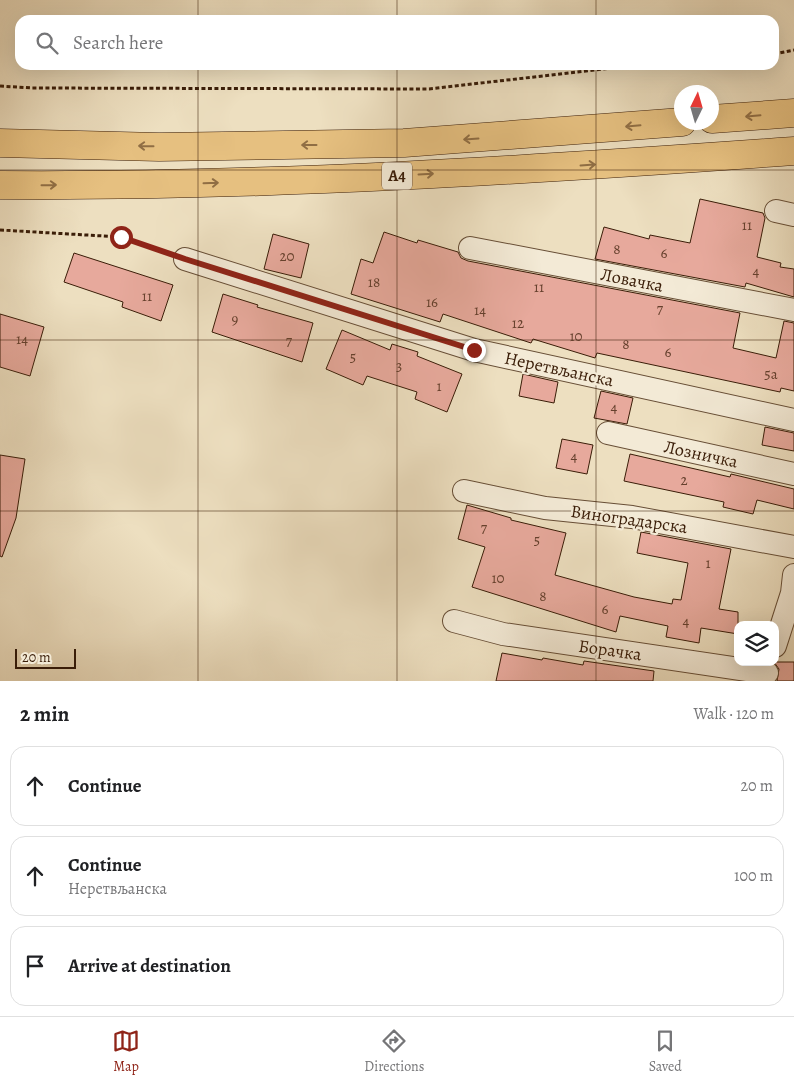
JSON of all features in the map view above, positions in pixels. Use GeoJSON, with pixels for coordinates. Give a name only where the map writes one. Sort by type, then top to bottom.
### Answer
{"type":"FeatureCollection","features":[{"type":"Feature","properties":{"kind":"highway"},"geometry":{"type":"LineString","coordinates":[[719,118],[794,113]]}},
{"type":"Feature","properties":{"kind":"highway","name":"A4"},"geometry":{"type":"LineString","coordinates":[[0,144],[169,146],[404,143],[674,123]]}},
{"type":"Feature","properties":{"kind":"highway","name":"A4"},"geometry":{"type":"LineString","coordinates":[[0,185],[202,183],[359,178],[518,170],[794,151]]}},
{"type":"Feature","properties":{"kind":"street","name":"Ловачка"},"geometry":{"type":"LineString","coordinates":[[470,248],[794,310]]}},
{"type":"Feature","properties":{"kind":"street","name":"Неретвљанска"},"geometry":{"type":"LineString","coordinates":[[185,259],[474,350],[794,420]]}},
{"type":"Feature","properties":{"kind":"street","name":"Лозничка"},"geometry":{"type":"LineString","coordinates":[[608,433],[794,474]]}},
{"type":"Feature","properties":{"kind":"street","name":"Виноградарска"},"geometry":{"type":"LineString","coordinates":[[464,491],[545,508],[632,517],[794,547]]}},
{"type":"Feature","properties":{"kind":"street"},"geometry":{"type":"LineString","coordinates":[[779,633],[793,587]]}},
{"type":"Feature","properties":{"kind":"street","name":"Борачка"},"geometry":{"type":"LineString","coordinates":[[454,621],[503,634],[767,672]]}},
{"type":"Feature","properties":{"kind":"path"},"geometry":{"type":"LineString","coordinates":[[779,53],[794,50]]}},
{"type":"Feature","properties":{"kind":"path"},"geometry":{"type":"LineString","coordinates":[[0,86],[51,88],[429,89],[594,70]]}},
{"type":"Feature","properties":{"kind":"path"},"geometry":{"type":"LineString","coordinates":[[0,230],[121,237],[185,259]]}},
{"type":"Feature","properties":{"kind":"building"},"geometry":{"type":"Polygon","coordinates":[[[700,199],[763,213],[765,218],[757,257],[781,263],[780,267],[794,269],[794,297],[746,283],[745,287],[595,259],[604,227],[649,239],[650,235],[690,243],[700,199]]]}},
{"type":"Feature","properties":{"kind":"building"},"geometry":{"type":"Polygon","coordinates":[[[384,232],[417,243],[418,240],[458,252],[461,258],[468,261],[740,313],[733,348],[776,358],[784,321],[794,323],[794,391],[781,388],[780,392],[597,353],[595,358],[533,339],[531,343],[443,314],[440,322],[351,294],[361,259],[373,263],[384,232]]]}},
{"type":"Feature","properties":{"kind":"building"},"geometry":{"type":"Polygon","coordinates":[[[273,234],[309,244],[301,278],[264,269],[273,234]]]}},
{"type":"Feature","properties":{"kind":"building"},"geometry":{"type":"Polygon","coordinates":[[[74,253],[173,285],[161,321],[122,307],[123,302],[64,282],[74,253]]]}},
{"type":"Feature","properties":{"kind":"building"},"geometry":{"type":"Polygon","coordinates":[[[223,294],[258,305],[257,307],[313,323],[302,362],[212,332],[223,294]]]}},
{"type":"Feature","properties":{"kind":"building"},"geometry":{"type":"Polygon","coordinates":[[[0,314],[44,327],[30,376],[0,367],[0,314]]]}},
{"type":"Feature","properties":{"kind":"building"},"geometry":{"type":"Polygon","coordinates":[[[342,330],[390,350],[392,344],[418,352],[417,356],[462,374],[447,412],[415,399],[417,392],[367,376],[363,385],[326,369],[342,330]]]}},
{"type":"Feature","properties":{"kind":"building"},"geometry":{"type":"Polygon","coordinates":[[[523,374],[558,382],[554,403],[519,396],[523,374]]]}},
{"type":"Feature","properties":{"kind":"building"},"geometry":{"type":"Polygon","coordinates":[[[601,391],[633,398],[627,424],[594,418],[601,391]]]}},
{"type":"Feature","properties":{"kind":"building"},"geometry":{"type":"Polygon","coordinates":[[[765,427],[794,433],[794,451],[762,445],[765,427]]]}},
{"type":"Feature","properties":{"kind":"building"},"geometry":{"type":"Polygon","coordinates":[[[562,439],[593,445],[587,474],[556,468],[562,439]]]}},
{"type":"Feature","properties":{"kind":"building"},"geometry":{"type":"Polygon","coordinates":[[[630,454],[730,477],[731,474],[794,489],[794,509],[757,500],[753,514],[723,507],[724,502],[624,481],[630,454]]]}},
{"type":"Feature","properties":{"kind":"building"},"geometry":{"type":"Polygon","coordinates":[[[0,455],[25,459],[16,518],[2,557],[0,556],[0,455]]]}},
{"type":"Feature","properties":{"kind":"building"},"geometry":{"type":"Polygon","coordinates":[[[467,505],[511,518],[511,520],[566,533],[555,575],[634,597],[672,604],[673,599],[681,600],[688,563],[637,553],[641,532],[731,549],[719,609],[738,612],[738,621],[734,621],[734,633],[701,628],[699,643],[666,637],[668,626],[620,616],[616,632],[472,587],[485,547],[458,539],[467,505]]]}},
{"type":"Feature","properties":{"kind":"building"},"geometry":{"type":"Polygon","coordinates":[[[502,653],[583,665],[584,661],[654,671],[653,681],[496,681],[502,653]]]}},
{"type":"Feature","properties":{"kind":"building"},"geometry":{"type":"Polygon","coordinates":[[[779,662],[794,662],[794,681],[777,681],[779,669],[777,666],[779,666],[779,662]]]}},
{"type":"Feature","properties":{"kind":"route"},"geometry":{"type":"LineString","coordinates":[[121,237],[474,350]]}}]}
